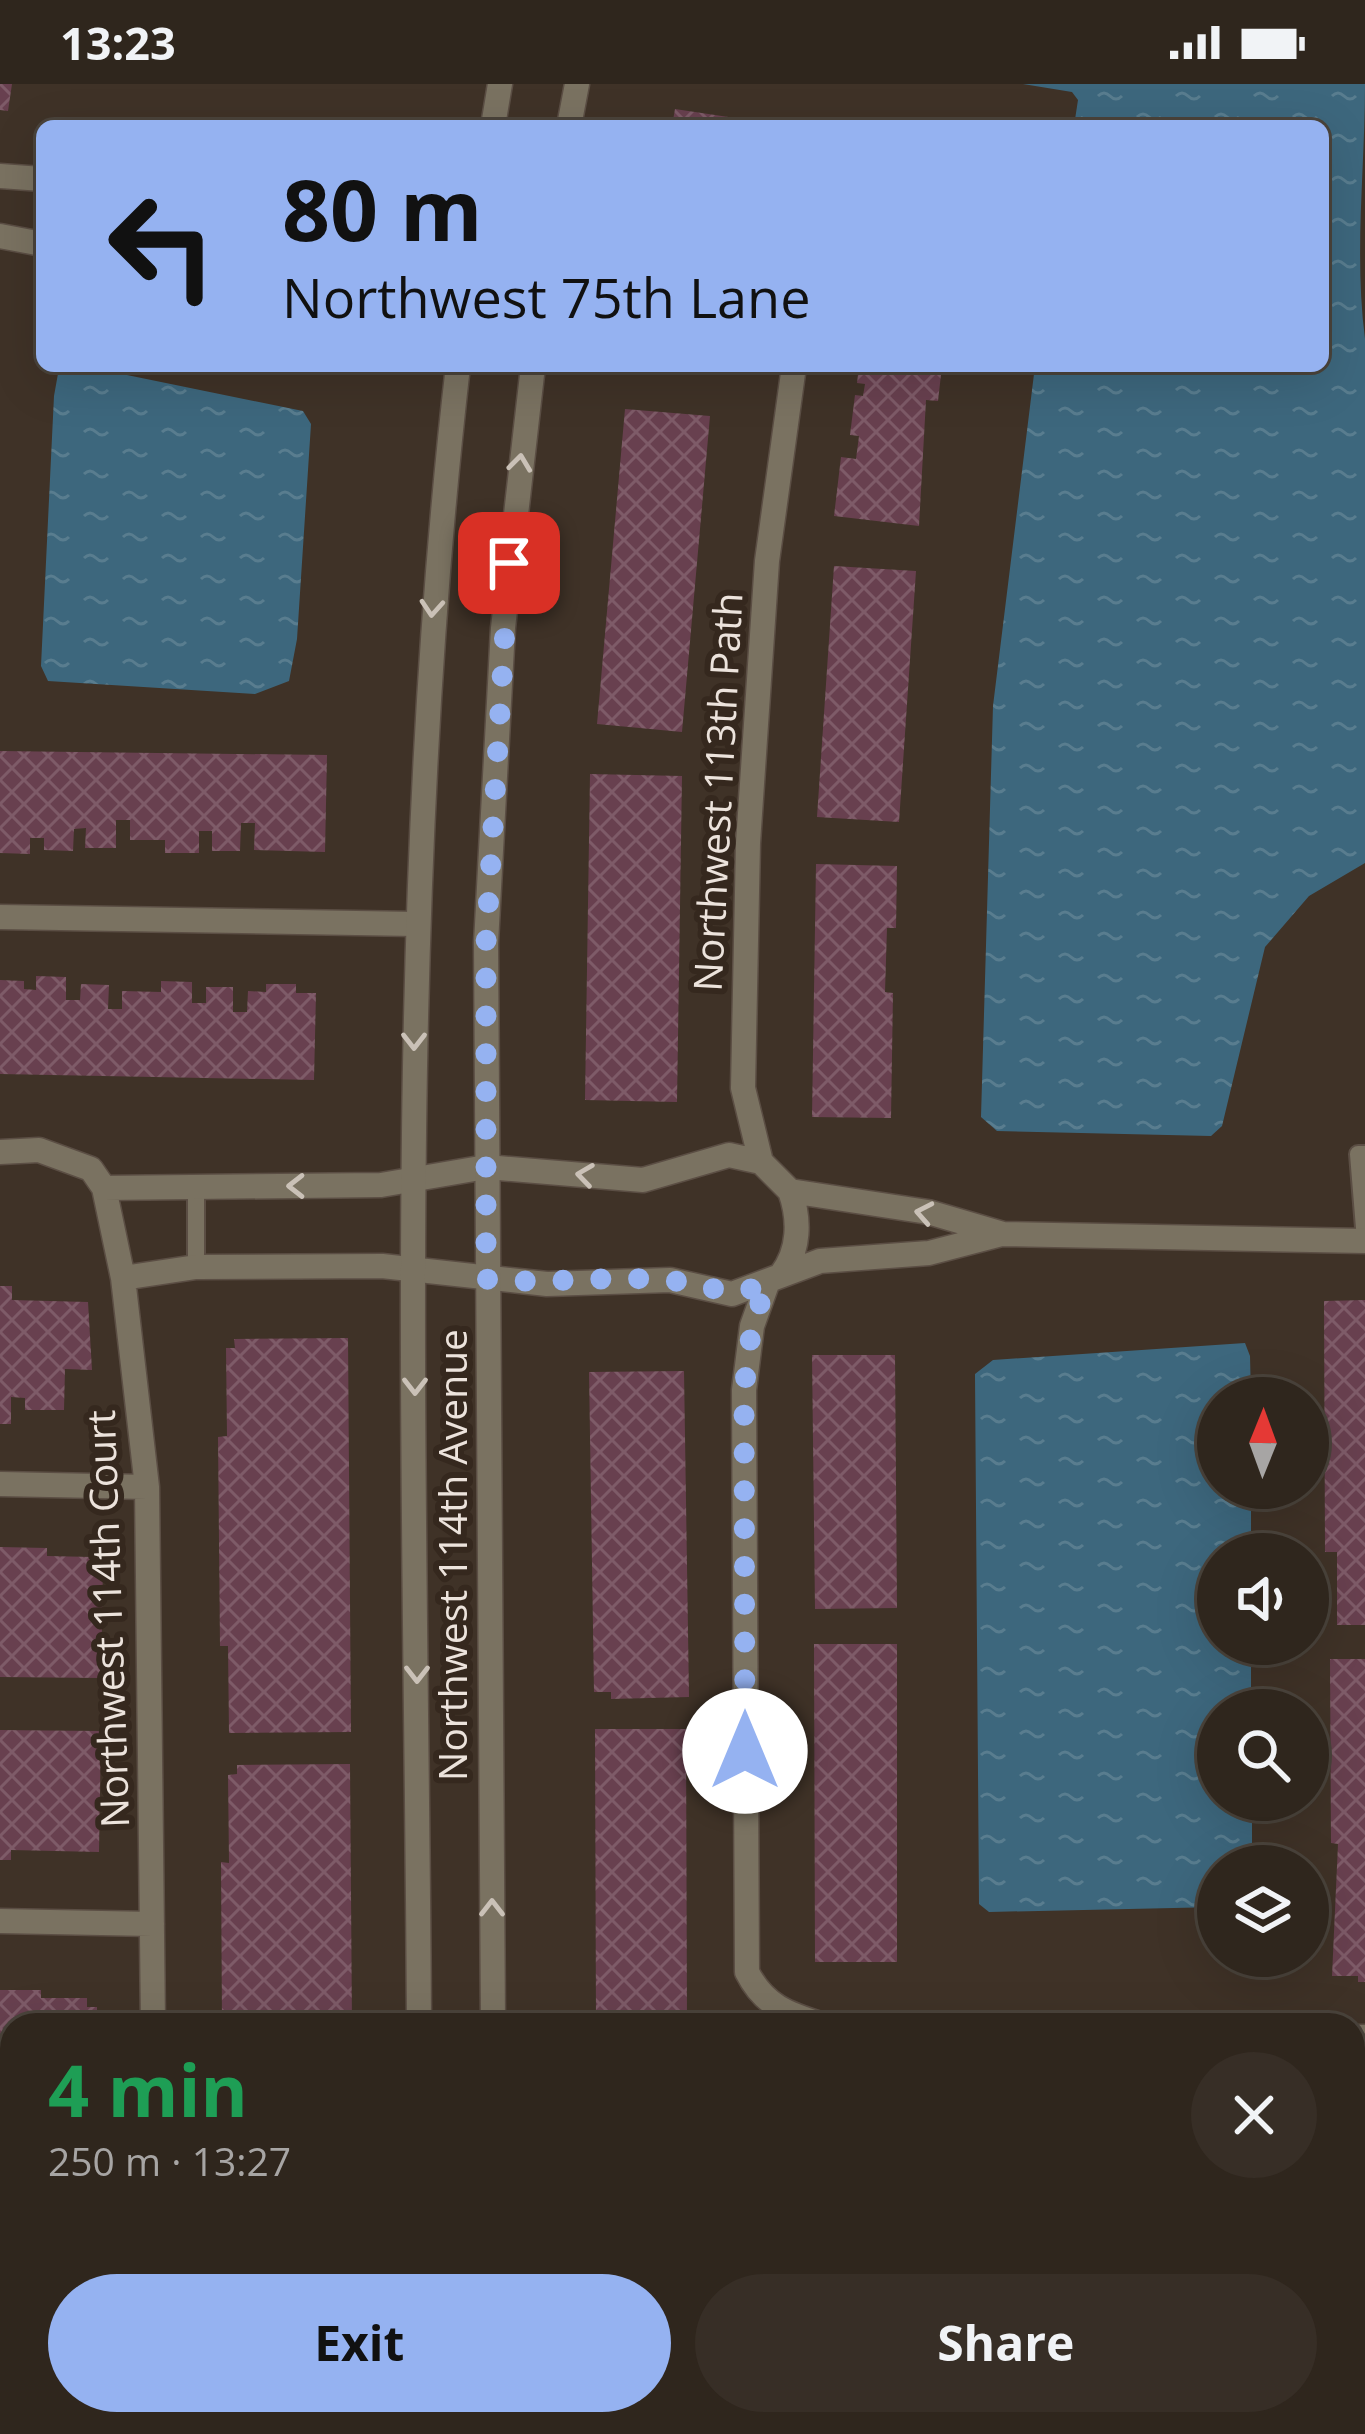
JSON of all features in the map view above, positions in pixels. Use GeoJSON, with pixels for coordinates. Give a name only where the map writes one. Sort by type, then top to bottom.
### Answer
{"type":"FeatureCollection","features":[{"type":"Feature","properties":{"kind":"street"},"geometry":{"type":"LineString","coordinates":[[495,120],[500,84]]}},
{"type":"Feature","properties":{"kind":"street"},"geometry":{"type":"LineString","coordinates":[[570,120],[577,84]]}},
{"type":"Feature","properties":{"kind":"street"},"geometry":{"type":"LineString","coordinates":[[0,176],[36,179]]}},
{"type":"Feature","properties":{"kind":"street"},"geometry":{"type":"LineString","coordinates":[[0,236],[36,243]]}},
{"type":"Feature","properties":{"kind":"street","name":"Northwest 114th Avenue"},"geometry":{"type":"LineString","coordinates":[[419,2013],[415,924],[434,579],[457,372]]}},
{"type":"Feature","properties":{"kind":"street","name":"Northwest 114th Avenue"},"geometry":{"type":"LineString","coordinates":[[493,2013],[486,943],[496,722],[512,531],[532,372]]}},
{"type":"Feature","properties":{"kind":"street","name":"Northwest 113th Path"},"geometry":{"type":"LineString","coordinates":[[761,1162],[743,1088],[754,722],[783,425],[793,372]]}},
{"type":"Feature","properties":{"kind":"street"},"geometry":{"type":"LineString","coordinates":[[0,917],[415,924]]}},
{"type":"Feature","properties":{"kind":"street"},"geometry":{"type":"LineString","coordinates":[[0,1152],[66,1156],[91,1168],[104,1188],[413,1181],[486,1167],[643,1180],[716,1156],[761,1162],[790,1191],[797,1226],[790,1264],[774,1279],[752,1326],[744,1390],[747,1972],[760,1996],[786,2013]]}},
{"type":"Feature","properties":{"kind":"street","name":"Northwest 114th Court"},"geometry":{"type":"LineString","coordinates":[[104,1188],[123,1278],[147,1486],[153,2013]]}},
{"type":"Feature","properties":{"kind":"street"},"geometry":{"type":"LineString","coordinates":[[790,1191],[928,1212],[1003,1234],[1365,1241]]}},
{"type":"Feature","properties":{"kind":"street"},"geometry":{"type":"LineString","coordinates":[[123,1278],[196,1267],[414,1269],[547,1284],[670,1280],[732,1294],[820,1261],[929,1253],[1003,1234]]}},
{"type":"Feature","properties":{"kind":"street"},"geometry":{"type":"LineString","coordinates":[[0,1484],[147,1486]]}},
{"type":"Feature","properties":{"kind":"street"},"geometry":{"type":"LineString","coordinates":[[0,1921],[152,1924]]}},
{"type":"Feature","properties":{"kind":"lane"},"geometry":{"type":"LineString","coordinates":[[1365,1154],[1358,1154],[1365,1241]]}},
{"type":"Feature","properties":{"kind":"lane"},"geometry":{"type":"LineString","coordinates":[[196,1186],[196,1267]]}},
{"type":"Feature","properties":{"kind":"water"},"geometry":{"type":"Polygon","coordinates":[[[1023,84],[1365,84],[1360,244],[1365,339],[1365,863],[1309,896],[1265,947],[1222,1126],[1211,1136],[997,1131],[981,1117],[993,706],[1034,372],[1329,372],[1329,120],[1075,120],[1078,100],[1072,92],[1023,84]]]}},
{"type":"Feature","properties":{"kind":"water"},"geometry":{"type":"Polygon","coordinates":[[[58,372],[112,372],[303,411],[311,424],[297,639],[289,681],[255,694],[48,681],[41,666],[58,372]]]}},
{"type":"Feature","properties":{"kind":"water"},"geometry":{"type":"Polygon","coordinates":[[[1245,1343],[1250,1356],[1250,1377],[1197,1377],[1197,1509],[1251,1509],[1251,1533],[1197,1533],[1197,1665],[1251,1665],[1251,1689],[1197,1689],[1197,1821],[1252,1821],[1252,1845],[1197,1845],[1197,1907],[989,1912],[979,1904],[975,1374],[993,1360],[1245,1343]]]}},
{"type":"Feature","properties":{"kind":"building"},"geometry":{"type":"Polygon","coordinates":[[[0,84],[12,84],[8,111],[0,110],[0,84]]]}},
{"type":"Feature","properties":{"kind":"building"},"geometry":{"type":"Polygon","coordinates":[[[675,109],[735,118],[735,120],[673,120],[675,109]]]}},
{"type":"Feature","properties":{"kind":"building"},"geometry":{"type":"Polygon","coordinates":[[[858,372],[941,372],[938,401],[926,400],[919,526],[834,516],[841,457],[856,459],[859,436],[850,435],[855,395],[863,396],[865,384],[857,383],[858,372]]]}},
{"type":"Feature","properties":{"kind":"building"},"geometry":{"type":"Polygon","coordinates":[[[625,409],[710,416],[682,732],[597,724],[625,409]]]}},
{"type":"Feature","properties":{"kind":"building"},"geometry":{"type":"Polygon","coordinates":[[[834,566],[916,571],[899,822],[817,817],[834,566]]]}},
{"type":"Feature","properties":{"kind":"building"},"geometry":{"type":"Polygon","coordinates":[[[0,751],[327,755],[325,852],[254,850],[255,823],[241,823],[240,851],[212,851],[212,831],[199,831],[199,853],[165,853],[165,840],[130,840],[130,820],[116,820],[116,848],[85,848],[86,828],[74,829],[73,851],[44,850],[44,838],[30,838],[30,854],[0,853],[0,751]]]}},
{"type":"Feature","properties":{"kind":"building"},"geometry":{"type":"Polygon","coordinates":[[[590,774],[682,776],[677,1102],[585,1100],[590,774]]]}},
{"type":"Feature","properties":{"kind":"building"},"geometry":{"type":"Polygon","coordinates":[[[816,864],[897,866],[896,928],[887,928],[885,992],[893,993],[891,1118],[812,1117],[816,864]]]}},
{"type":"Feature","properties":{"kind":"building"},"geometry":{"type":"Polygon","coordinates":[[[36,976],[66,977],[66,1000],[80,1000],[81,984],[109,985],[108,1009],[122,1009],[122,991],[161,992],[161,981],[192,982],[192,1003],[206,1003],[206,987],[233,987],[233,1012],[247,1012],[248,991],[266,992],[266,984],[296,984],[296,993],[316,993],[314,1080],[0,1074],[0,980],[24,981],[24,989],[36,990],[36,976]]]}},
{"type":"Feature","properties":{"kind":"building"},"geometry":{"type":"Polygon","coordinates":[[[0,1286],[12,1286],[12,1300],[88,1302],[92,1370],[65,1369],[64,1410],[25,1410],[25,1398],[11,1397],[11,1424],[0,1424],[0,1286]]]}},
{"type":"Feature","properties":{"kind":"building"},"geometry":{"type":"Polygon","coordinates":[[[1365,1300],[1365,1625],[1337,1625],[1337,1552],[1329,1552],[1329,1533],[1325,1533],[1329,1377],[1324,1377],[1324,1301],[1365,1300]]]}},
{"type":"Feature","properties":{"kind":"building"},"geometry":{"type":"Polygon","coordinates":[[[348,1338],[351,1732],[229,1733],[228,1646],[220,1646],[218,1437],[227,1436],[226,1348],[235,1348],[234,1339],[348,1338]]]}},
{"type":"Feature","properties":{"kind":"building"},"geometry":{"type":"Polygon","coordinates":[[[812,1355],[895,1355],[897,1608],[815,1609],[812,1355]]]}},
{"type":"Feature","properties":{"kind":"building"},"geometry":{"type":"Polygon","coordinates":[[[684,1371],[689,1697],[611,1699],[611,1692],[594,1692],[589,1372],[684,1371]]]}},
{"type":"Feature","properties":{"kind":"building"},"geometry":{"type":"Polygon","coordinates":[[[0,1547],[47,1548],[47,1556],[93,1557],[93,1565],[103,1565],[101,1678],[0,1677],[0,1547]]]}},
{"type":"Feature","properties":{"kind":"building"},"geometry":{"type":"Polygon","coordinates":[[[814,1644],[897,1644],[897,1962],[815,1962],[814,1644]]]}},
{"type":"Feature","properties":{"kind":"building"},"geometry":{"type":"Polygon","coordinates":[[[1330,1659],[1365,1659],[1365,1982],[1358,1982],[1358,1976],[1332,1976],[1338,1844],[1331,1843],[1330,1659]]]}},
{"type":"Feature","properties":{"kind":"building"},"geometry":{"type":"Polygon","coordinates":[[[595,1729],[686,1729],[687,2013],[596,2013],[595,1729]]]}},
{"type":"Feature","properties":{"kind":"building"},"geometry":{"type":"Polygon","coordinates":[[[0,1730],[101,1731],[99,1852],[11,1850],[11,1860],[0,1860],[0,1730]]]}},
{"type":"Feature","properties":{"kind":"building"},"geometry":{"type":"Polygon","coordinates":[[[350,1764],[352,2013],[222,2013],[221,1862],[229,1863],[228,1775],[237,1774],[237,1765],[350,1764]]]}},
{"type":"Feature","properties":{"kind":"building"},"geometry":{"type":"Polygon","coordinates":[[[0,1990],[41,1990],[41,1998],[87,1998],[87,2007],[97,2007],[97,2013],[0,2013],[0,1990]]]}},
{"type":"Feature","properties":{"kind":"route"},"geometry":{"type":"LineString","coordinates":[[509,563],[486,943],[486,1279],[547,1284],[670,1280],[732,1294],[767,1284],[752,1326],[744,1390],[745,1751]]}}]}
